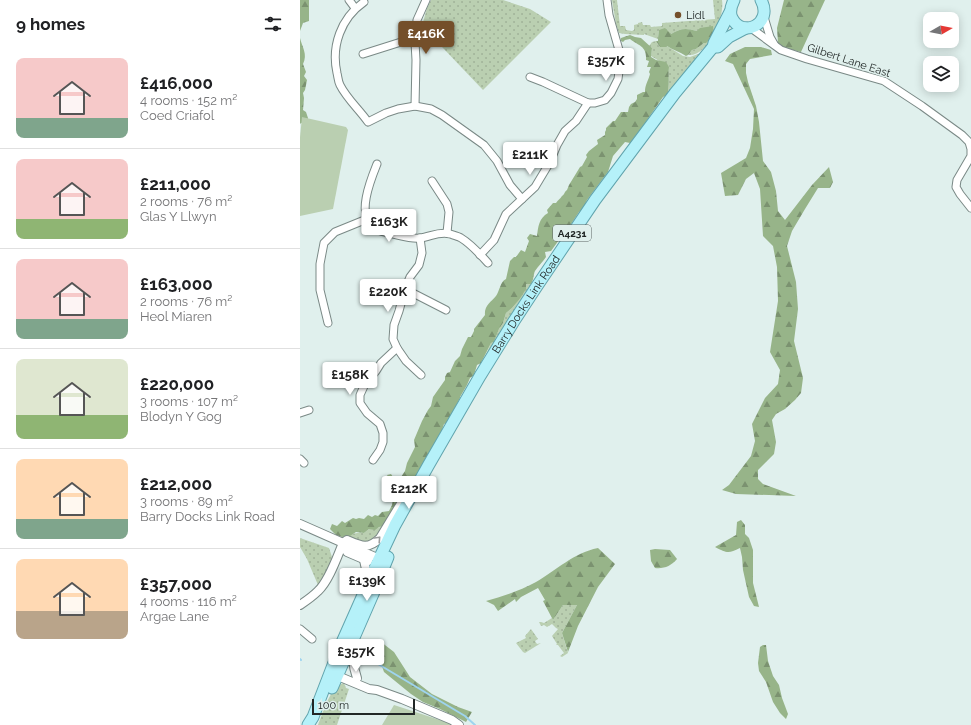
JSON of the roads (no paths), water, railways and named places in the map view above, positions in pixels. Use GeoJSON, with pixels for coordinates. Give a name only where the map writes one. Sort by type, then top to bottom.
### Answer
{"type":"FeatureCollection","features":[{"type":"Feature","properties":{"kind":"main road"},"geometry":{"type":"LineString","coordinates":[[761,0],[764,5],[764,14]]}},
{"type":"Feature","properties":{"kind":"main road","name":"A4231"},"geometry":{"type":"LineString","coordinates":[[731,5],[731,15],[733,20],[741,27],[749,28],[756,26],[761,22],[769,0]]}},
{"type":"Feature","properties":{"kind":"main road","name":"Barry Docks Link Road"},"geometry":{"type":"LineString","coordinates":[[308,725],[372,597],[381,563],[395,525],[480,376],[514,321],[595,200],[666,105],[713,48],[714,42],[731,5]]}},
{"type":"Feature","properties":{"kind":"main road","name":"Barry Docks Link Road"},"geometry":{"type":"LineString","coordinates":[[713,48],[718,47],[729,37],[749,28]]}},
{"type":"Feature","properties":{"kind":"main road","name":"Barry Docks Link Road"},"geometry":{"type":"LineString","coordinates":[[316,725],[335,671],[342,644],[381,563]]}},
{"type":"Feature","properties":{"kind":"street"},"geometry":{"type":"LineString","coordinates":[[349,0],[355,8]]}},
{"type":"Feature","properties":{"kind":"street"},"geometry":{"type":"LineString","coordinates":[[415,106],[415,42],[417,20],[426,0]]}},
{"type":"Feature","properties":{"kind":"street"},"geometry":{"type":"LineString","coordinates":[[530,77],[588,103],[595,103],[605,100],[611,93],[618,79],[621,57],[609,15],[607,0]]}},
{"type":"Feature","properties":{"kind":"street"},"geometry":{"type":"LineString","coordinates":[[364,2],[355,8],[342,26],[337,41],[335,62],[339,83],[348,99],[368,122],[386,113],[415,106],[430,109],[442,115],[484,145],[497,161],[510,185],[522,199]]}},
{"type":"Feature","properties":{"kind":"street"},"geometry":{"type":"LineString","coordinates":[[764,14],[770,37],[775,46]]}},
{"type":"Feature","properties":{"kind":"street","name":"Gilbert Lane East"},"geometry":{"type":"LineString","coordinates":[[749,28],[781,50],[884,81],[962,135],[969,142],[971,156],[957,180],[956,186],[960,194],[971,208]]}},
{"type":"Feature","properties":{"kind":"street"},"geometry":{"type":"LineString","coordinates":[[363,54],[401,42],[415,42]]}},
{"type":"Feature","properties":{"kind":"street"},"geometry":{"type":"LineString","coordinates":[[480,254],[494,240],[506,214],[535,187],[550,162],[565,130],[576,121],[588,103]]}},
{"type":"Feature","properties":{"kind":"street"},"geometry":{"type":"LineString","coordinates":[[377,164],[369,184],[365,212],[371,227],[378,231],[408,237],[420,238],[435,234],[447,233],[461,237],[488,263]]}},
{"type":"Feature","properties":{"kind":"street"},"geometry":{"type":"LineString","coordinates":[[432,181],[447,204],[449,212],[447,233]]}},
{"type":"Feature","properties":{"kind":"street"},"geometry":{"type":"LineString","coordinates":[[328,323],[320,290],[320,264],[324,242],[335,232],[367,219]]}},
{"type":"Feature","properties":{"kind":"street"},"geometry":{"type":"LineString","coordinates":[[420,238],[422,253],[419,265],[410,277],[404,289],[394,325],[393,338],[397,348],[406,361],[421,375]]}},
{"type":"Feature","properties":{"kind":"street"},"geometry":{"type":"LineString","coordinates":[[404,289],[446,310]]}},
{"type":"Feature","properties":{"kind":"street"},"geometry":{"type":"LineString","coordinates":[[373,460],[380,450],[382,433],[380,424],[367,414],[360,403],[360,395],[365,384],[381,363],[397,348]]}},
{"type":"Feature","properties":{"kind":"street"},"geometry":{"type":"LineString","coordinates":[[300,413],[309,410]]}},
{"type":"Feature","properties":{"kind":"street"},"geometry":{"type":"LineString","coordinates":[[343,542],[347,540],[363,546],[368,546],[372,545],[380,538],[408,494],[433,450],[448,432]]}},
{"type":"Feature","properties":{"kind":"street"},"geometry":{"type":"LineString","coordinates":[[300,524],[343,542],[381,563]]}},
{"type":"Feature","properties":{"kind":"street"},"geometry":{"type":"LineString","coordinates":[[343,542],[347,552],[364,560],[381,563]]}},
{"type":"Feature","properties":{"kind":"street"},"geometry":{"type":"LineString","coordinates":[[300,605],[322,586],[329,575],[343,542]]}},
{"type":"Feature","properties":{"kind":"street"},"geometry":{"type":"LineString","coordinates":[[342,644],[344,630],[367,577],[367,569],[364,560]]}},
{"type":"Feature","properties":{"kind":"street"},"geometry":{"type":"LineString","coordinates":[[357,678],[353,659],[354,648],[372,606],[372,597]]}},
{"type":"Feature","properties":{"kind":"street"},"geometry":{"type":"LineString","coordinates":[[300,629],[312,639]]}},
{"type":"Feature","properties":{"kind":"street"},"geometry":{"type":"LineString","coordinates":[[335,671],[357,678],[371,685],[377,690]]}},
{"type":"Feature","properties":{"kind":"street"},"geometry":{"type":"LineString","coordinates":[[335,671],[370,689],[377,690],[452,720],[459,725]]}},
{"type":"Feature","properties":{"kind":"waterway"},"geometry":{"type":"LineString","coordinates":[[373,661],[465,716],[475,725]]}},
{"type":"Feature","properties":{"kind":"place","name":"Lidl"},"geometry":{"type":"Point","coordinates":[678,15]}}]}
